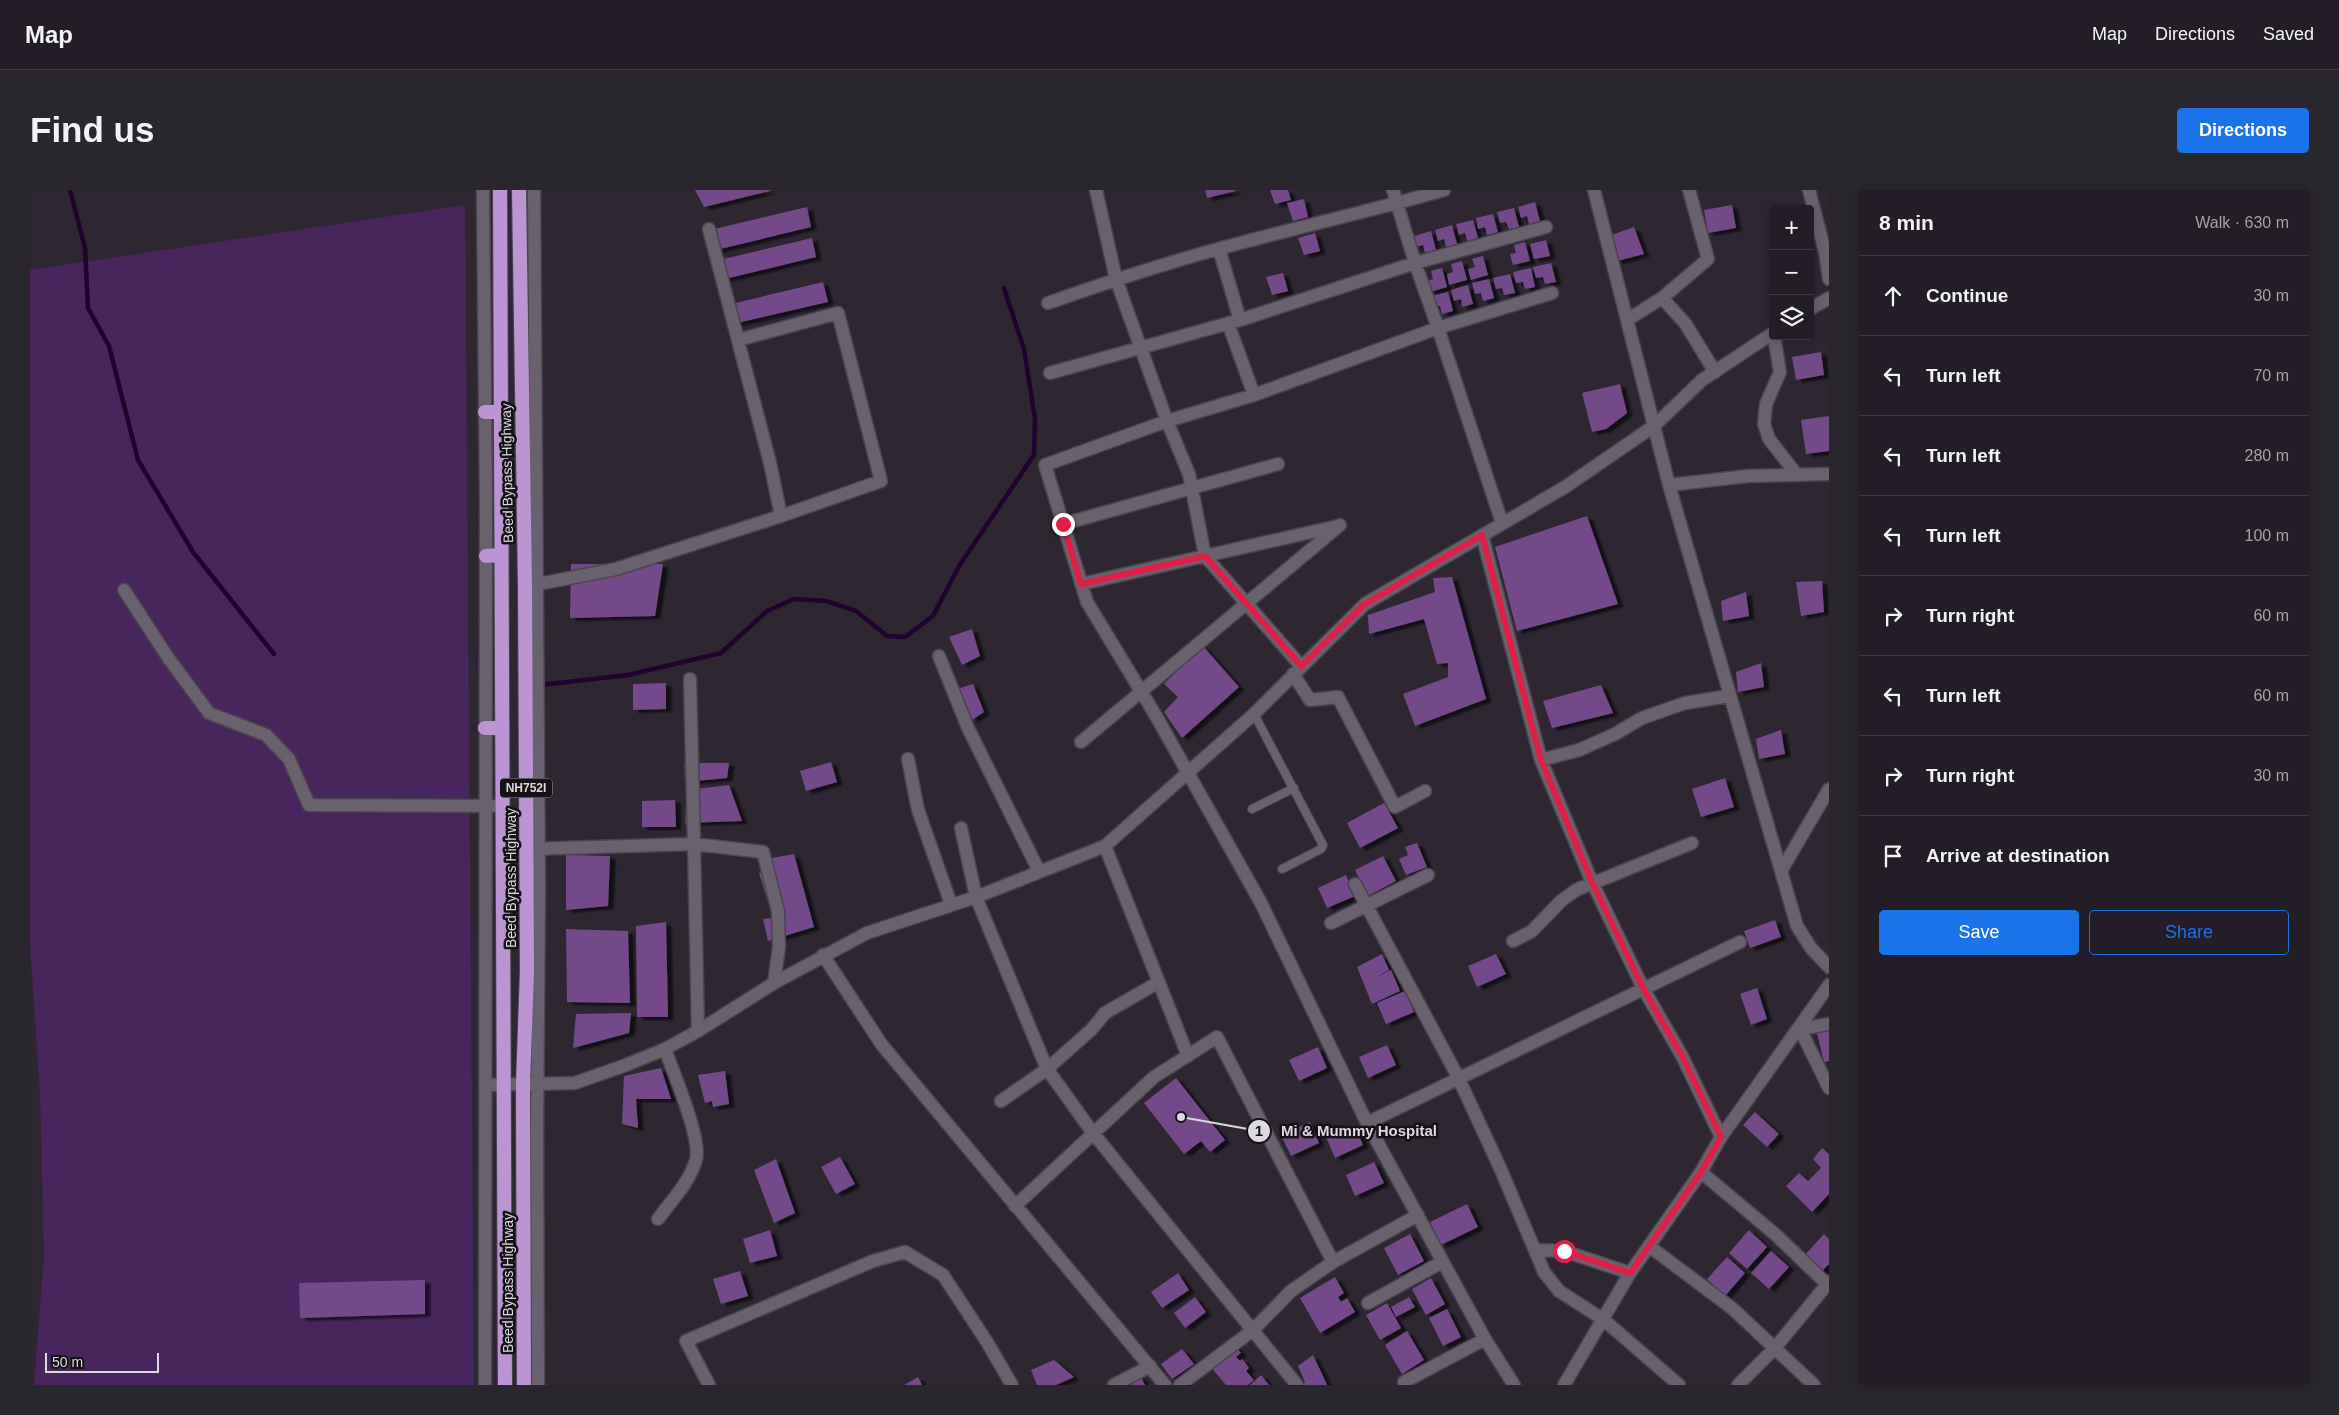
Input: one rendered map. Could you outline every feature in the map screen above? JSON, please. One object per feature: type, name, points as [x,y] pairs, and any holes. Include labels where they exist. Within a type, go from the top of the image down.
[{"type":"highway","name":"Beed Bypass Highway","points":[[500,190],[499,412],[505,1385]]},
{"type":"highway","name":"Beed Bypass Highway","points":[[519,190],[529,408],[533,849],[523,1084],[524,1385]]},
{"type":"highway","points":[[485,412],[499,412]]},
{"type":"highway","points":[[486,556],[500,554]]},
{"type":"highway","points":[[485,728],[501,728]]},
{"type":"street","points":[[483,190],[486,556],[486,1385]]},
{"type":"street","points":[[529,408],[534,190]]},
{"type":"street","points":[[1096,190],[1116,279],[1167,421],[1189,474],[1205,556],[1246,602],[1297,670],[1310,700],[1338,697],[1395,807],[1425,791]]},
{"type":"street","points":[[1394,190],[1396,204],[1415,263],[1502,523]]},
{"type":"street","points":[[1048,302],[1116,279],[1444,190]]},
{"type":"street","points":[[1594,190],[1669,485],[1781,871],[1798,926],[1811,948],[1829,968]]},
{"type":"street","points":[[1627,320],[1662,298],[1708,259],[1689,190]]},
{"type":"street","points":[[1809,190],[1825,252],[1829,279]]},
{"type":"street","points":[[1050,373],[1141,346],[1234,322],[1415,263],[1546,227]]},
{"type":"street","points":[[709,229],[770,463],[781,516]]},
{"type":"street","points":[[1219,250],[1234,322],[1254,396]]},
{"type":"street","points":[[1514,1385],[1485,1339],[1367,1123],[1261,903],[1190,773],[1142,691],[1086,602],[1045,464],[1167,421],[1254,396],[1438,328],[1552,293]]},
{"type":"street","points":[[1662,298],[1685,323],[1715,372]]},
{"type":"street","points":[[1814,307],[1829,298]]},
{"type":"street","points":[[531,585],[616,569],[781,516],[881,481],[838,313],[738,340]]},
{"type":"street","points":[[485,1085],[575,1083],[664,1049],[698,1031],[774,983],[823,955],[867,933],[976,896],[1105,846],[1190,773],[1254,714],[1365,604],[1565,487],[1654,426],[1702,380],[1769,336]]},
{"type":"street","points":[[1775,340],[1780,372],[1766,404],[1764,424],[1769,439],[1797,475]]},
{"type":"street","points":[[1063,524],[1278,464]]},
{"type":"street","points":[[1669,485],[1748,476],[1829,474]]},
{"type":"street","points":[[1081,584],[1340,526],[1246,602],[1081,742]]},
{"type":"street","points":[[1482,535],[1541,760],[1592,882],[1643,988],[1682,1056],[1721,1137]]},
{"type":"street","points":[[124,590],[169,659],[209,714],[266,735],[289,759],[308,806],[502,806]]},
{"type":"street","points":[[939,656],[968,728],[1039,871]]},
{"type":"street","points":[[690,679],[698,1031]]},
{"type":"street","points":[[1541,760],[1579,750],[1614,734],[1642,718],[1685,703],[1730,696]]},
{"type":"street","points":[[908,759],[918,810],[951,904]]},
{"type":"street","points":[[1781,871],[1829,789]]},
{"type":"street","points":[[960,828],[976,896],[1047,1069],[1093,1133],[1297,1385]]},
{"type":"street","points":[[1513,941],[1532,931],[1560,901],[1592,882],[1692,843]]},
{"type":"street","points":[[538,1385],[538,1084],[533,849],[694,844],[763,852],[778,911],[780,947],[774,983]]},
{"type":"street","points":[[1105,846],[1188,1056]]},
{"type":"street","points":[[1331,923],[1428,875]]},
{"type":"street","points":[[1355,884],[1458,1077],[1544,1272],[1559,1291],[1604,1320],[1679,1385]]},
{"type":"street","points":[[1367,1123],[1458,1077],[1740,942]]},
{"type":"street","points":[[823,955],[882,1045],[1165,1385]]},
{"type":"street","points":[[1002,1101],[1047,1069],[1092,1029],[1105,1013],[1158,982]]},
{"type":"street","points":[[1564,1385],[1630,1273],[1701,1172],[1721,1137],[1800,1029],[1829,985]]},
{"type":"street","points":[[1800,1029],[1829,1024]]},
{"type":"street","points":[[1800,1029],[1829,1088]]},
{"type":"street","points":[[1015,1206],[1154,1077],[1217,1037],[1333,1262]]},
{"type":"street","points":[[658,1219],[687,1181],[697,1158],[691,1120],[664,1049]]},
{"type":"street","points":[[1701,1172],[1776,1235],[1828,1283],[1774,1349],[1738,1385]]},
{"type":"street","points":[[1180,1385],[1253,1330],[1290,1291],[1333,1262],[1418,1215]]},
{"type":"street","points":[[1649,1246],[1733,1309],[1814,1385]]},
{"type":"street","points":[[1535,1250],[1564,1251],[1630,1273]]},
{"type":"street","points":[[709,1385],[686,1342],[873,1261],[905,1252],[943,1276],[987,1342],[1012,1385]]},
{"type":"street","points":[[1368,1303],[1442,1262]]},
{"type":"street","points":[[1404,1382],[1485,1339]]},
{"type":"street","points":[[1114,1385],[1150,1366]]},
{"type":"lane","points":[[1254,714],[1323,845],[1321,850],[1282,870]]},
{"type":"lane","points":[[1252,809],[1294,788]]},
{"type":"shaded area","points":[[465,205],[474,1385],[34,1385],[44,1256],[40,1092],[30,944],[30,270]]},
{"type":"building","points":[[695,190],[770,190],[770,191],[704,207]]},
{"type":"building","points":[[1205,190],[1235,190],[1236,191],[1207,198]]},
{"type":"building","points":[[1270,190],[1288,190],[1291,200],[1275,204]]},
{"type":"building","points":[[1304,199],[1308,217],[1293,221],[1287,203]]},
{"type":"building","points":[[1535,202],[1540,221],[1529,224],[1527,216],[1521,218],[1518,207]]},
{"type":"building","points":[[1732,205],[1736,228],[1708,233],[1704,210]]},
{"type":"building","points":[[807,207],[811,227],[716,250],[706,231]]},
{"type":"building","points":[[1514,208],[1519,227],[1509,229],[1506,222],[1500,223],[1497,212]]},
{"type":"building","points":[[1493,214],[1498,232],[1487,235],[1485,227],[1478,229],[1476,218]]},
{"type":"building","points":[[1473,220],[1478,238],[1467,241],[1465,233],[1459,235],[1456,224]]},
{"type":"building","points":[[1452,225],[1457,244],[1446,247],[1444,239],[1438,241],[1435,230]]},
{"type":"building","points":[[1634,227],[1644,254],[1617,261],[1609,236]]},
{"type":"building","points":[[1431,231],[1436,250],[1425,253],[1423,245],[1416,247],[1414,236]]},
{"type":"building","points":[[1315,233],[1320,251],[1304,255],[1298,238]]},
{"type":"building","points":[[812,238],[816,257],[721,280],[711,262]]},
{"type":"building","points":[[1546,240],[1550,256],[1534,259],[1530,244]]},
{"type":"building","points":[[1525,242],[1530,261],[1513,265],[1510,254],[1516,253],[1514,245]]},
{"type":"building","points":[[1483,256],[1488,275],[1471,280],[1468,269],[1475,267],[1472,259]]},
{"type":"building","points":[[1462,261],[1467,280],[1449,285],[1447,274],[1453,272],[1451,264]]},
{"type":"building","points":[[1551,263],[1556,282],[1545,284],[1543,277],[1536,278],[1533,267]]},
{"type":"building","points":[[1442,268],[1447,287],[1430,292],[1427,281],[1433,279],[1431,271]]},
{"type":"building","points":[[1531,268],[1535,287],[1525,289],[1523,282],[1516,283],[1513,272]]},
{"type":"building","points":[[1283,273],[1288,291],[1272,295],[1266,277]]},
{"type":"building","points":[[1510,274],[1515,293],[1504,295],[1502,288],[1496,289],[1493,278]]},
{"type":"building","points":[[1489,279],[1494,298],[1483,301],[1481,293],[1475,294],[1472,283]]},
{"type":"building","points":[[823,282],[828,302],[733,324],[723,306]]},
{"type":"building","points":[[1468,285],[1473,304],[1462,307],[1461,299],[1454,301],[1451,290]]},
{"type":"building","points":[[1448,292],[1453,311],[1442,314],[1440,306],[1434,307],[1431,296]]},
{"type":"building","points":[[1821,352],[1824,375],[1796,380],[1792,357]]},
{"type":"building","points":[[1620,384],[1627,413],[1606,429],[1592,432],[1582,393]]},
{"type":"building","points":[[1829,416],[1829,451],[1806,454],[1801,420]]},
{"type":"building","points":[[1587,516],[1618,604],[1517,631],[1495,547]]},
{"type":"building","points":[[571,564],[663,564],[655,616],[570,618]]},
{"type":"building","points":[[1452,577],[1486,699],[1415,726],[1403,694],[1448,677],[1448,663],[1437,664],[1424,619],[1369,634],[1368,615],[1435,592],[1433,578]]},
{"type":"building","points":[[1822,581],[1824,612],[1801,616],[1796,582]]},
{"type":"building","points":[[1746,592],[1749,616],[1723,621],[1721,601]]},
{"type":"building","points":[[972,629],[980,656],[962,665],[949,637]]},
{"type":"building","points":[[1202,645],[1239,687],[1182,738],[1164,712],[1178,697],[1164,684]]},
{"type":"building","points":[[1761,663],[1764,687],[1738,692],[1736,672]]},
{"type":"building","points":[[666,683],[666,709],[633,710],[633,684]]},
{"type":"building","points":[[973,684],[984,712],[972,720],[957,689]]},
{"type":"building","points":[[1601,685],[1613,713],[1552,728],[1543,701]]},
{"type":"building","points":[[1781,730],[1785,754],[1759,759],[1756,739]]},
{"type":"building","points":[[831,762],[837,782],[806,791],[800,771]]},
{"type":"building","points":[[684,763],[729,763],[727,778],[685,782]]},
{"type":"building","points":[[1725,778],[1734,807],[1701,817],[1692,789]]},
{"type":"building","points":[[729,785],[742,821],[685,823],[687,790]]},
{"type":"building","points":[[675,800],[676,827],[642,827],[642,801]]},
{"type":"building","points":[[1384,803],[1398,828],[1360,848],[1347,823]]},
{"type":"building","points":[[1417,843],[1427,867],[1406,875],[1399,859],[1408,855],[1405,847]]},
{"type":"building","points":[[794,854],[814,927],[768,941],[763,919],[773,918],[759,873],[772,858]]},
{"type":"building","points":[[566,855],[610,856],[608,906],[566,910]]},
{"type":"building","points":[[1383,856],[1396,881],[1368,896],[1355,870]]},
{"type":"building","points":[[1346,875],[1355,896],[1327,908],[1318,888]]},
{"type":"building","points":[[1775,920],[1781,937],[1750,948],[1744,931]]},
{"type":"building","points":[[666,922],[668,1017],[637,1017],[636,926]]},
{"type":"building","points":[[566,929],[628,931],[630,1003],[567,1002]]},
{"type":"building","points":[[1382,954],[1389,970],[1372,979],[1391,970],[1400,991],[1372,1004],[1357,967]]},
{"type":"building","points":[[1496,954],[1506,974],[1477,987],[1468,966]]},
{"type":"building","points":[[1757,988],[1767,1019],[1751,1025],[1740,994]]},
{"type":"building","points":[[1405,991],[1414,1012],[1386,1024],[1377,1003]]},
{"type":"building","points":[[631,1013],[629,1033],[573,1048],[576,1014]]},
{"type":"building","points":[[1829,1030],[1829,1061],[1824,1062],[1817,1033]]},
{"type":"building","points":[[1387,1045],[1396,1065],[1368,1078],[1359,1057]]},
{"type":"building","points":[[1318,1047],[1327,1068],[1299,1081],[1289,1060]]},
{"type":"building","points":[[661,1068],[671,1099],[636,1099],[638,1128],[622,1124],[624,1076]]},
{"type":"building","points":[[725,1071],[729,1104],[713,1107],[712,1101],[705,1103],[698,1075]]},
{"type":"building","points":[[1176,1078],[1225,1140],[1210,1152],[1201,1141],[1184,1154],[1144,1103]]},
{"type":"building","points":[[1755,1112],[1779,1134],[1767,1147],[1743,1125]]},
{"type":"building","points":[[1310,1122],[1319,1143],[1291,1156],[1281,1135]]},
{"type":"building","points":[[1354,1125],[1363,1145],[1335,1158],[1326,1137]]},
{"type":"building","points":[[1822,1148],[1829,1154],[1829,1194],[1812,1212],[1786,1186],[1799,1173],[1808,1181],[1821,1168],[1813,1159]]},
{"type":"building","points":[[840,1157],[855,1184],[836,1194],[821,1167]]},
{"type":"building","points":[[776,1159],[795,1213],[774,1223],[754,1170]]},
{"type":"building","points":[[1374,1162],[1384,1183],[1355,1196],[1346,1175]]},
{"type":"building","points":[[1467,1204],[1478,1227],[1441,1245],[1430,1222]]},
{"type":"building","points":[[770,1230],[777,1256],[750,1263],[743,1239]]},
{"type":"building","points":[[1749,1230],[1767,1247],[1747,1269],[1729,1253]]},
{"type":"building","points":[[1410,1234],[1424,1261],[1398,1275],[1384,1248]]},
{"type":"building","points":[[1824,1234],[1829,1239],[1829,1264],[1821,1272],[1804,1256]]},
{"type":"building","points":[[1771,1251],[1789,1267],[1769,1289],[1751,1273]]},
{"type":"building","points":[[1727,1257],[1745,1273],[1725,1296],[1707,1279]]},
{"type":"building","points":[[740,1271],[748,1296],[721,1304],[713,1279]]},
{"type":"building","points":[[1178,1273],[1189,1290],[1162,1308],[1151,1292]]},
{"type":"building","points":[[1335,1277],[1344,1293],[1338,1297],[1341,1302],[1347,1298],[1355,1312],[1320,1333],[1300,1298]]},
{"type":"building","points":[[1431,1278],[1445,1304],[1426,1315],[1412,1289]]},
{"type":"building","points":[[425,1280],[425,1314],[300,1318],[299,1283]]},
{"type":"building","points":[[1195,1297],[1206,1312],[1185,1328],[1174,1313]]},
{"type":"building","points":[[1409,1297],[1415,1307],[1396,1317],[1391,1307]]},
{"type":"building","points":[[1387,1303],[1401,1328],[1380,1340],[1366,1315]]},
{"type":"building","points":[[1447,1309],[1461,1337],[1443,1346],[1429,1318]]},
{"type":"building","points":[[1407,1331],[1424,1360],[1402,1374],[1385,1345]]},
{"type":"building","points":[[1234,1345],[1241,1353],[1236,1357],[1240,1361],[1242,1359],[1249,1368],[1246,1371],[1254,1380],[1248,1385],[1226,1385],[1210,1366]]},
{"type":"building","points":[[1182,1349],[1194,1364],[1172,1379],[1161,1364]]},
{"type":"building","points":[[1313,1355],[1327,1385],[1304,1385],[1303,1383],[1305,1382],[1298,1366]]},
{"type":"building","points":[[1054,1360],[1074,1377],[1056,1385],[1037,1385],[1031,1370]]},
{"type":"building","points":[[1261,1375],[1269,1385],[1250,1385]]},
{"type":"building","points":[[1140,1376],[1145,1385],[1123,1385]]},
{"type":"building","points":[[918,1377],[922,1385],[904,1385]]},
{"type":"waterway","points":[[70,190],[85,248],[88,308],[109,346],[138,460],[193,552],[274,654]]},
{"type":"waterway","points":[[541,685],[628,675],[721,653],[767,611],[794,599],[826,601],[856,611],[887,636],[905,637],[933,616],[959,566],[1034,455],[1035,419],[1024,349],[1004,288]]},
{"type":"place","name":"Mi & Mummy Hospital","points":[[1181,1117]]},
{"type":"route","points":[[1063,524],[1081,584],[1205,556],[1301,666],[1365,604],[1482,535],[1541,760],[1592,882],[1643,988],[1682,1056],[1721,1137],[1701,1172],[1630,1273],[1564,1251]]}]
